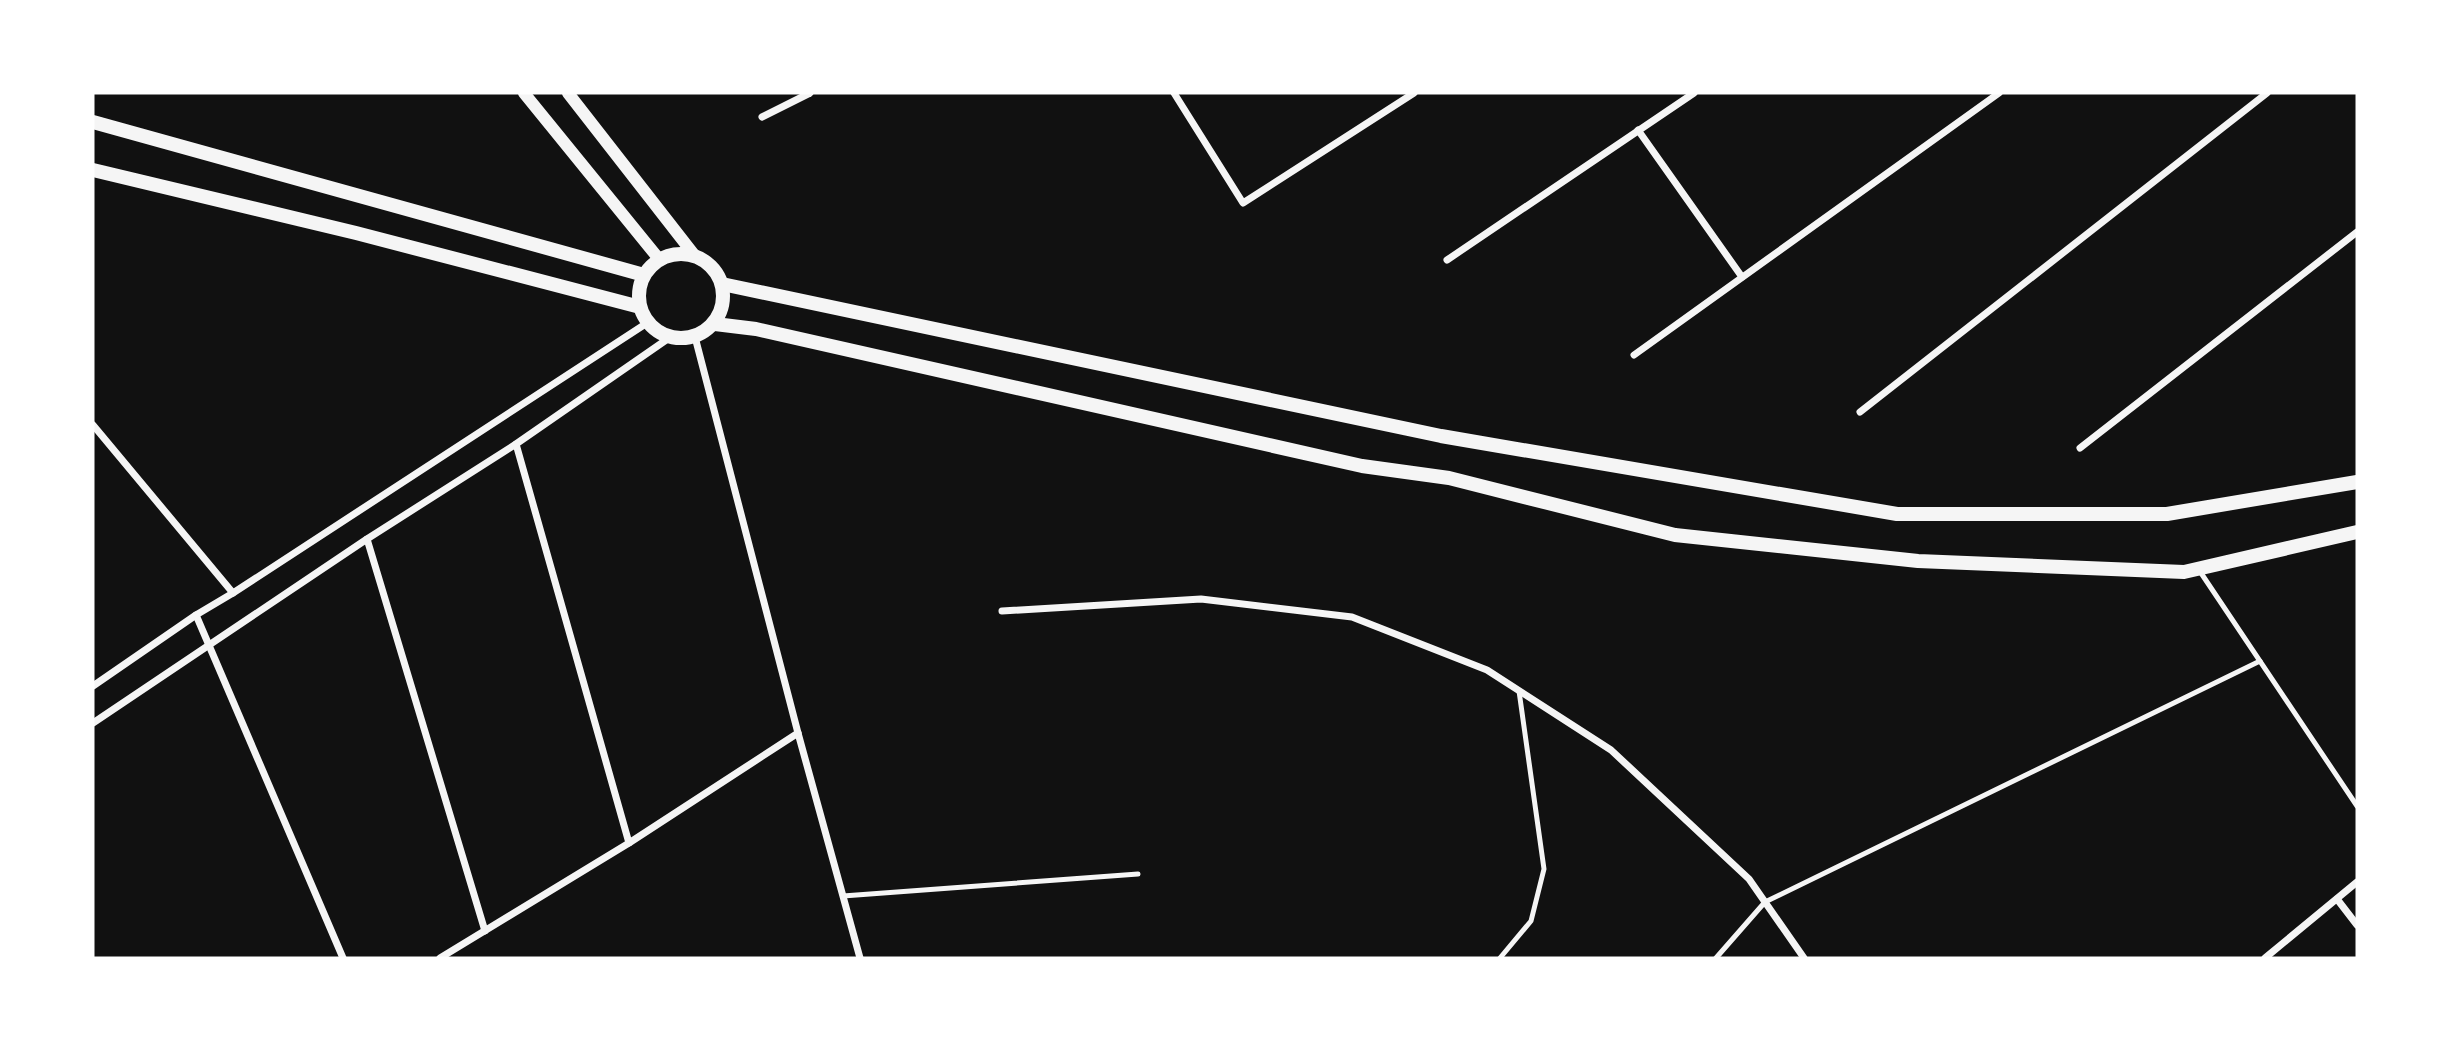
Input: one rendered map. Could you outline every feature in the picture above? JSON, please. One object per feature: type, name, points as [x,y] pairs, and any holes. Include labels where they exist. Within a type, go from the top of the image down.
[{"type":"main road","points":[[93,122],[644,275]]},
{"type":"main road","points":[[93,170],[356,233],[640,307]]},
{"type":"main road","points":[[676,253],[695,256],[712,266],[722,284],[723,305],[715,324],[695,337],[682,340],[669,338],[647,323],[640,307],[638,291],[644,275],[659,259],[676,253]]},
{"type":"main road","points":[[722,284],[1441,436],[1897,514],[2167,514],[2352,483]]},
{"type":"main road","points":[[715,324],[756,329],[1362,466],[1449,478],[1675,535],[1918,561],[2184,572],[2357,532]]},
{"type":"street","points":[[524,93],[659,259]]},
{"type":"street","points":[[568,93],[695,256]]},
{"type":"street","points":[[762,117],[810,93]]},
{"type":"street","points":[[1174,93],[1242,203],[1414,93]]},
{"type":"street","points":[[1447,260],[1694,93]]},
{"type":"street","points":[[1634,355],[1999,93]]},
{"type":"street","points":[[1860,412],[2267,93]]},
{"type":"street","points":[[1638,130],[1742,277]]},
{"type":"street","points":[[2080,448],[2357,232]]},
{"type":"street","points":[[93,686],[196,615],[647,323]]},
{"type":"street","points":[[695,337],[798,733],[860,958]]},
{"type":"street","points":[[93,723],[516,444],[669,338]]},
{"type":"street","points":[[93,425],[233,593]]},
{"type":"street","points":[[516,444],[629,843]]},
{"type":"street","points":[[2352,483],[2357,473]]},
{"type":"street","points":[[368,540],[485,931]]},
{"type":"street","points":[[1002,611],[1201,599],[1352,617],[1487,670],[1611,750],[1748,879],[1804,958]]},
{"type":"street","points":[[196,615],[343,958]]},
{"type":"street","points":[[440,958],[629,843],[798,733]]},
{"type":"street","points":[[2265,958],[2357,882]]},
{"type":"street","points":[[2337,899],[2357,925]]},
{"type":"lane","points":[[2198,569],[2357,806]]},
{"type":"lane","points":[[1716,958],[1765,902],[2260,661]]},
{"type":"lane","points":[[1500,958],[1531,921],[1544,869],[1519,691]]},
{"type":"lane","points":[[843,896],[1138,874]]}]
